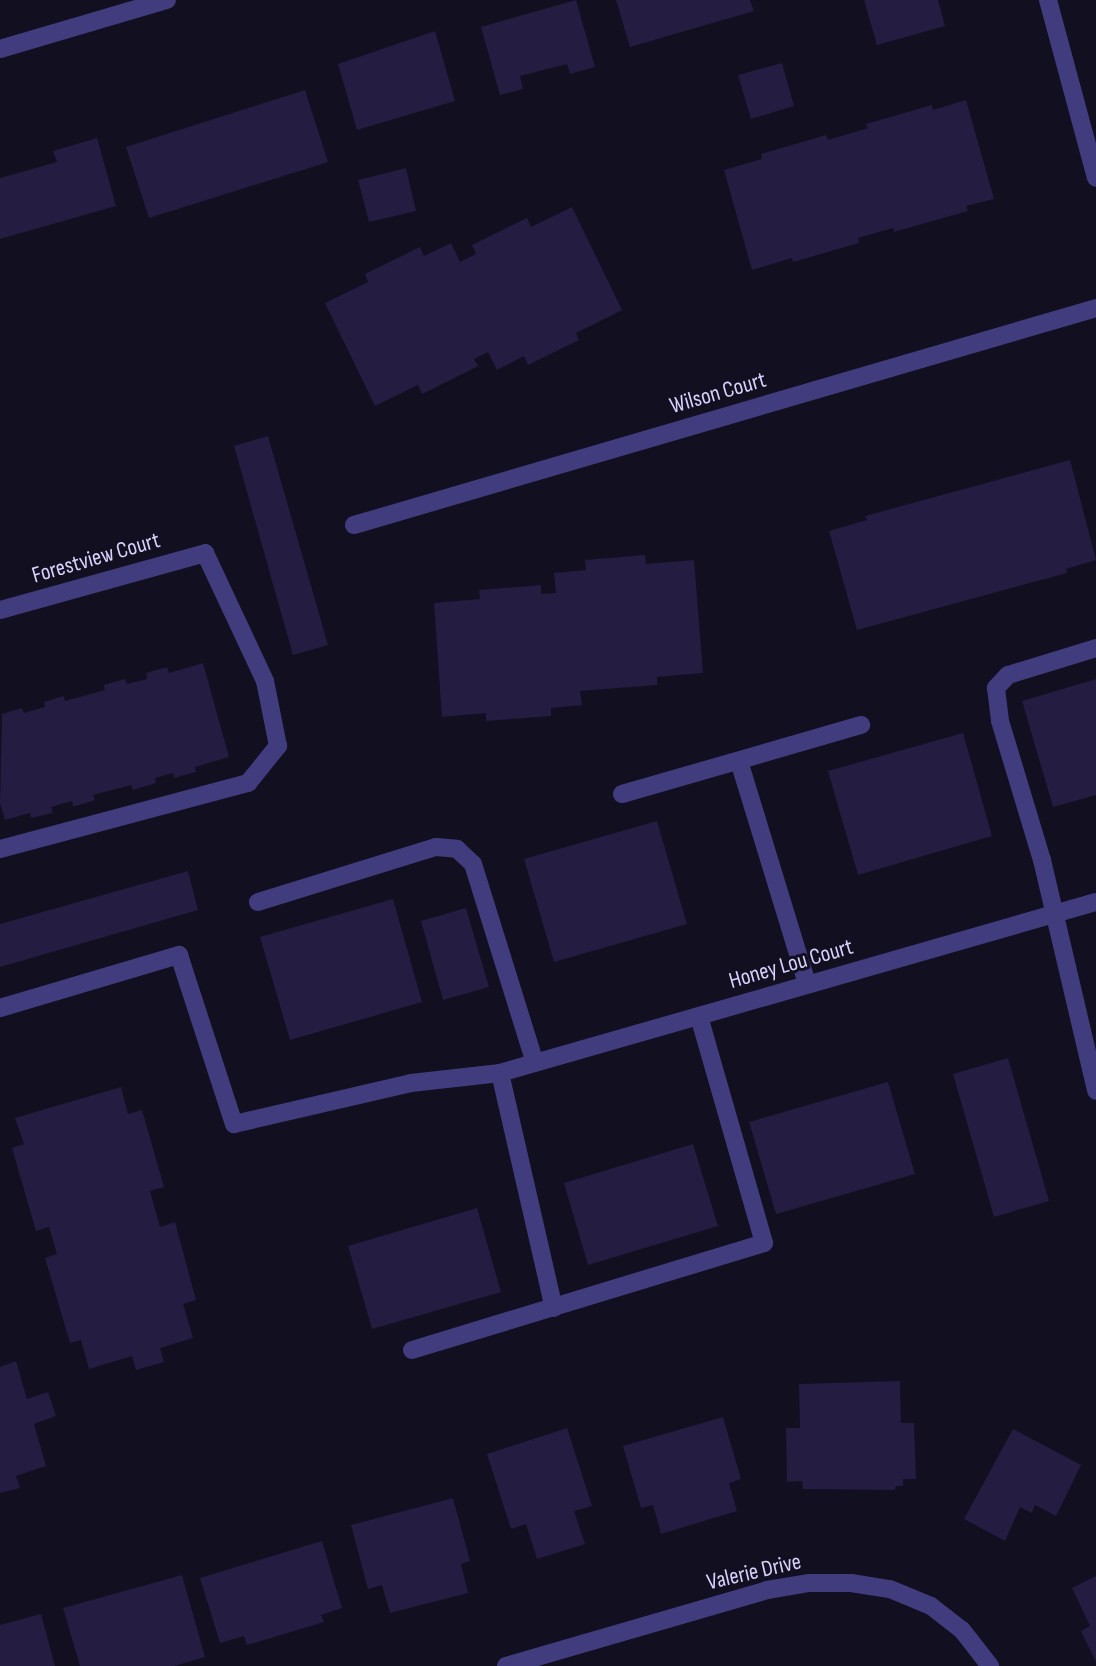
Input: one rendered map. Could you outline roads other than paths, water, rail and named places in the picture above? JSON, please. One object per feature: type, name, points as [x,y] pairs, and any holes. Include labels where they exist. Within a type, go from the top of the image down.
[{"type":"street","points":[[0,49],[167,0]]},
{"type":"street","points":[[1048,0],[1096,178]]},
{"type":"street","name":"Wilson Court","points":[[354,525],[1096,308]]},
{"type":"street","name":"Forestview Court","points":[[0,610],[205,553],[265,681],[278,746],[248,783],[0,849]]},
{"type":"street","points":[[1096,648],[1008,675],[996,688],[1000,720],[1056,914],[1096,1091]]},
{"type":"street","points":[[622,794],[861,725]]},
{"type":"street","points":[[739,761],[807,984]]},
{"type":"street","points":[[258,902],[436,847],[457,849],[473,864],[535,1063]]},
{"type":"street","name":"Honey Lou Court","points":[[0,1007],[179,955],[234,1124],[411,1083],[500,1073],[1096,902]]},
{"type":"street","points":[[412,1350],[764,1243],[699,1016]]},
{"type":"street","points":[[500,1073],[554,1308]]},
{"type":"street","name":"Valerie Drive","points":[[506,1666],[767,1590],[809,1583],[851,1583],[890,1588],[931,1606],[962,1630],[990,1666]]}]
